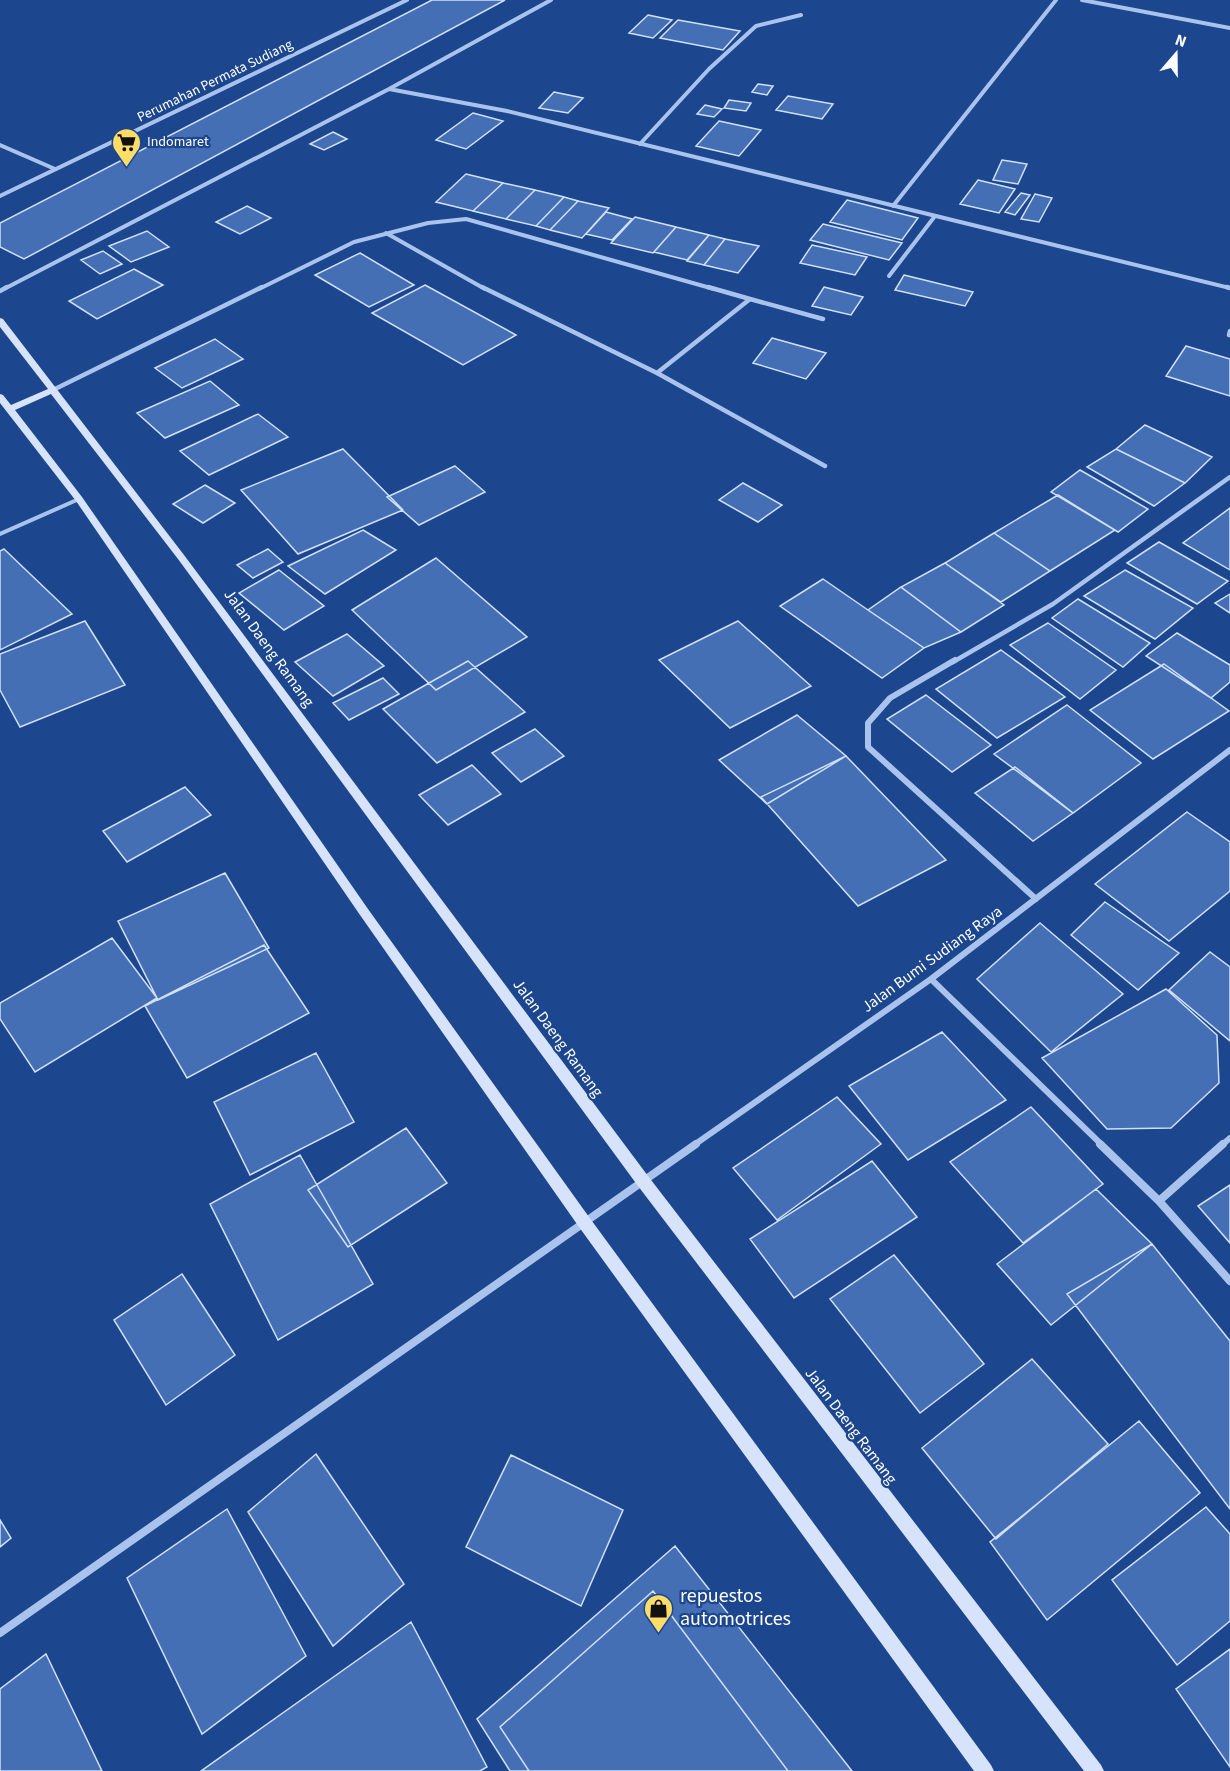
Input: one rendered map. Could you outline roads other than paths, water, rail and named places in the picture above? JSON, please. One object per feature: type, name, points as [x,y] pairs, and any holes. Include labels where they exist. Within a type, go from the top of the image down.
[{"type":"main road","name":"Jalan Daeng Ramang","points":[[0,321],[181,557],[643,1181],[1095,1771]]},
{"type":"main road","points":[[9,409],[53,390]]},
{"type":"main road","points":[[0,397],[79,499],[364,912],[584,1222],[985,1771]]},
{"type":"street","name":"Perumahan Permata Sudiang","points":[[0,196],[407,0]]},
{"type":"street","points":[[0,291],[389,89],[551,0]]},
{"type":"street","points":[[893,206],[1056,0]]},
{"type":"street","points":[[1082,0],[1230,28]]},
{"type":"street","points":[[640,144],[709,69],[756,26],[801,15]]},
{"type":"street","points":[[389,89],[507,111],[1230,288]]},
{"type":"street","points":[[0,145],[55,169]]},
{"type":"street","points":[[890,276],[935,216]]},
{"type":"street","points":[[53,390],[354,242],[448,219],[466,219],[823,319]]},
{"type":"street","points":[[386,233],[401,244],[477,285],[657,373],[825,466]]},
{"type":"street","points":[[657,373],[750,299]]},
{"type":"street","points":[[1036,899],[868,747],[868,723],[890,698],[1053,604],[1230,477]]},
{"type":"street","name":"Jalan Bumi Sudiang Raya","points":[[0,1633],[931,979],[1230,750]]},
{"type":"street","points":[[931,979],[1159,1201],[1230,1281]]},
{"type":"street","points":[[1159,1201],[1230,1138]]},
{"type":"lane","points":[[0,534],[79,499]]},
{"type":"place","name":"Indomaret","points":[[126,168]]},
{"type":"place","name":"repuestos automotrices","points":[[659,1634]]}]
